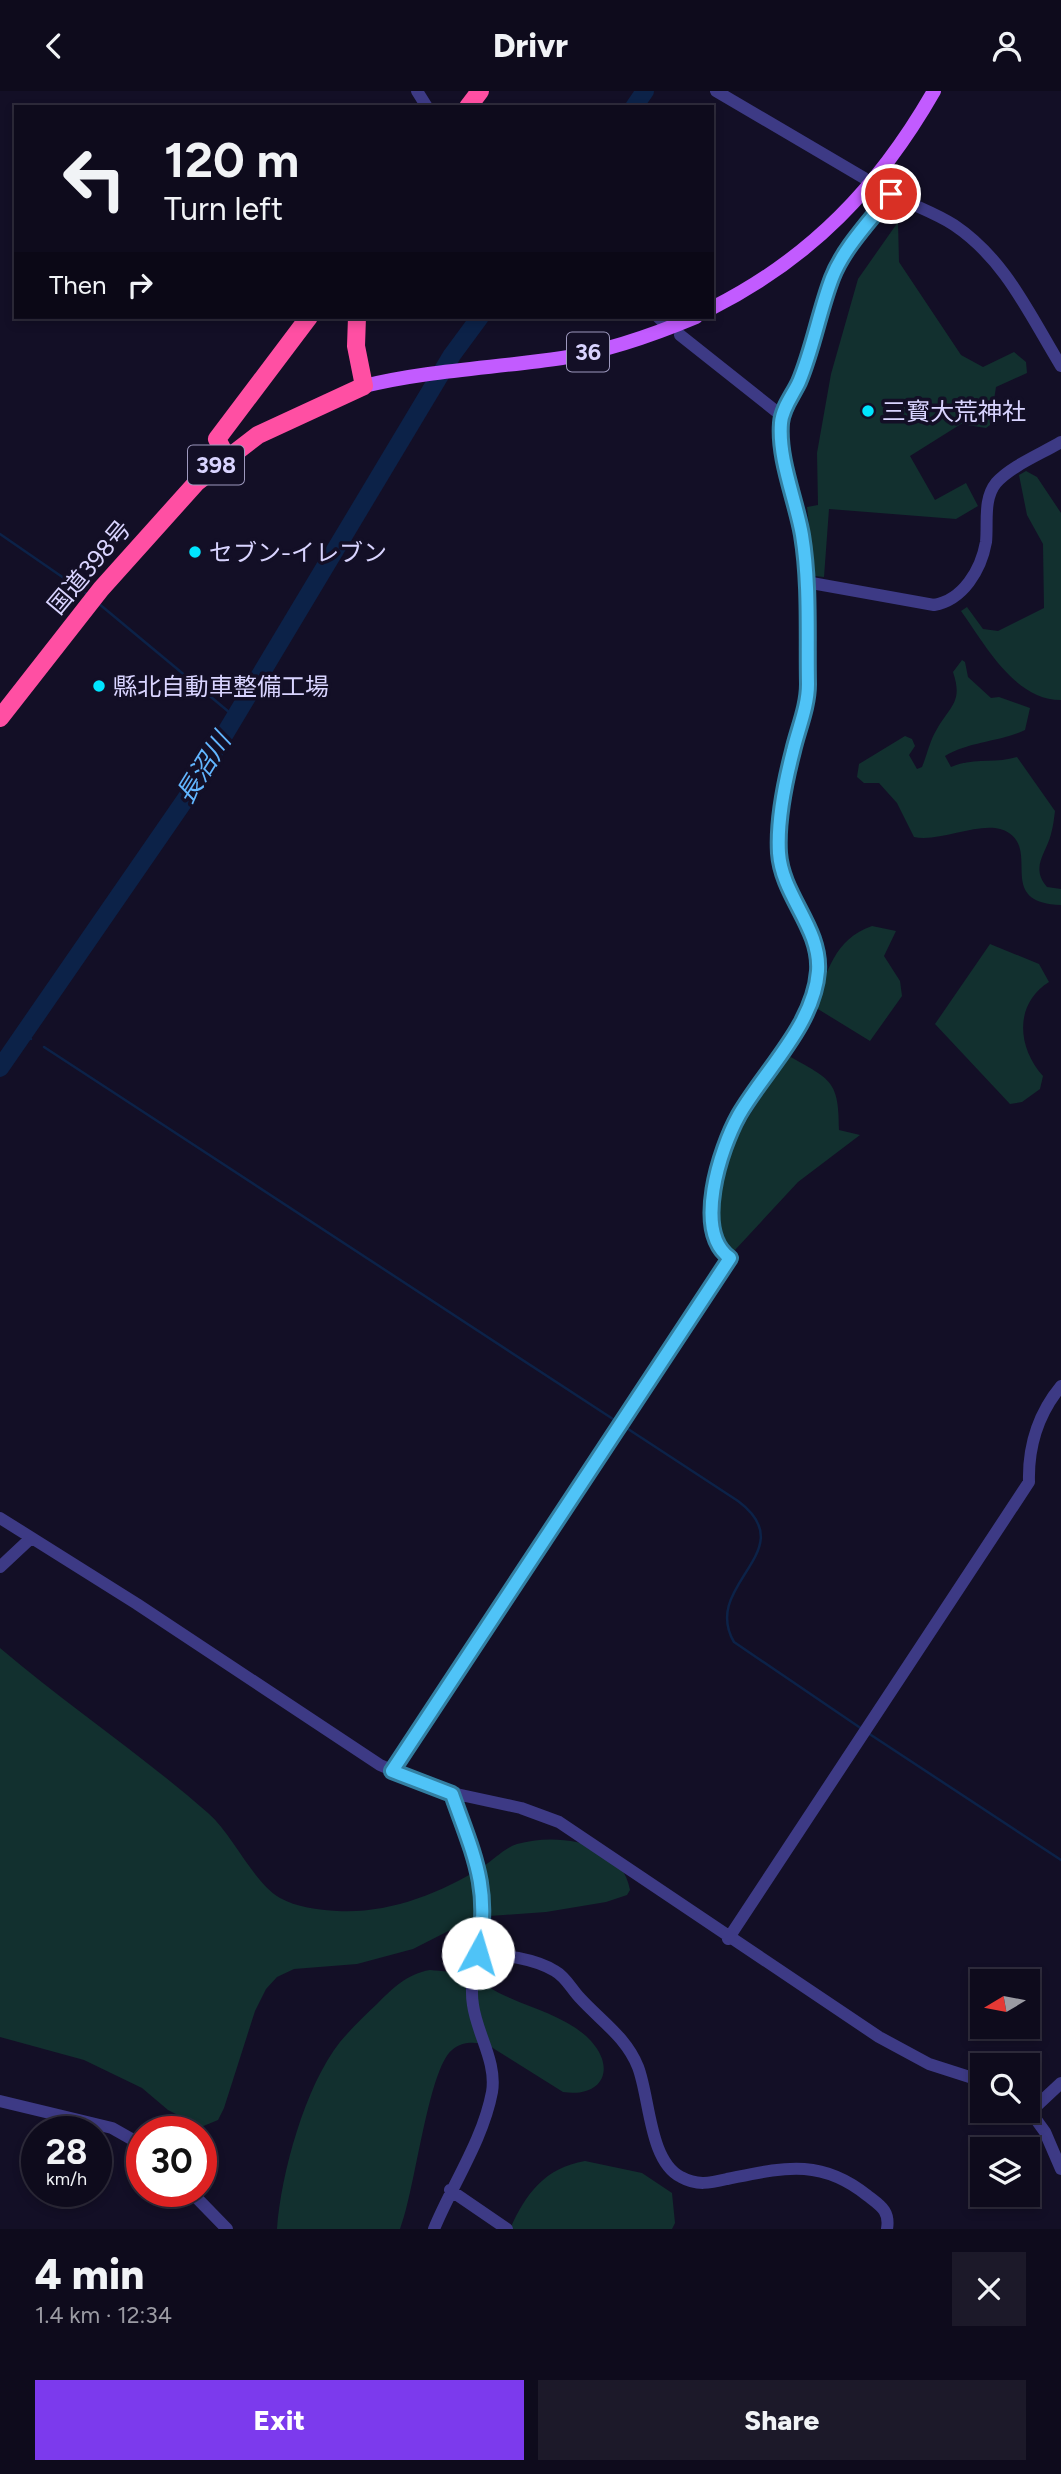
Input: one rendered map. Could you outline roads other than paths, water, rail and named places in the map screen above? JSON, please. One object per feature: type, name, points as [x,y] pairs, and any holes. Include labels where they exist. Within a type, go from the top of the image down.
[{"type":"highway","name":"398","points":[[226,456],[217,439],[307,319]]},
{"type":"highway","points":[[357,319],[356,346],[364,386]]},
{"type":"highway","name":"国道398号","points":[[0,718],[101,589],[169,510],[226,456],[284,421],[364,386]]},
{"type":"main road","points":[[714,308],[767,278],[829,228],[893,158],[934,91]]},
{"type":"main road","name":"36","points":[[364,386],[404,376],[475,366],[563,358],[608,348],[690,319]]},
{"type":"street","points":[[716,91],[864,178]]},
{"type":"street","points":[[392,1771],[730,1258],[716,1242],[710,1221],[726,1147],[739,1115],[803,1017],[818,971],[812,939],[781,873],[779,849],[787,778],[807,700],[806,582],[802,537],[783,445],[782,416],[800,381],[836,269],[886,191],[951,224],[990,255],[1023,299],[1061,366]]},
{"type":"street","points":[[680,335],[782,416]]},
{"type":"street","points":[[806,582],[934,605],[948,602],[959,595],[982,557],[989,497],[997,483],[1061,442]]},
{"type":"street","points":[[728,1938],[1029,1482],[1028,1454],[1033,1439],[1046,1409],[1061,1387]]},
{"type":"street","points":[[0,1518],[392,1771],[452,1794],[521,1808],[559,1822],[728,1938],[902,2051],[970,2076]]},
{"type":"street","points":[[0,1567],[31,1538]]},
{"type":"street","points":[[434,2229],[482,2123],[493,2088],[490,2059],[472,2004],[472,1971],[478,1953],[483,1903],[481,1874],[452,1794]]},
{"type":"street","points":[[478,1953],[526,1961],[558,1972],[579,1997],[613,2028],[638,2069],[661,2157],[672,2172],[688,2181],[706,2183],[788,2167],[822,2171],[857,2187],[884,2209],[888,2215],[887,2229]]},
{"type":"street","points":[[1040,2100],[1061,2083]]},
{"type":"street","points":[[0,2101],[111,2128],[126,2136]]},
{"type":"street","points":[[1039,2123],[1061,2169]]},
{"type":"street","points":[[450,2190],[507,2229]]},
{"type":"street","points":[[206,2207],[227,2229]]},
{"type":"waterway","name":"長沼川","points":[[635,105],[645,91]]},
{"type":"waterway","name":"長沼川","points":[[0,1068],[187,797],[452,355],[479,319]]},
{"type":"waterway","points":[[0,534],[87,594]]},
{"type":"waterway","points":[[98,603],[235,717]]},
{"type":"waterway","points":[[23,1035],[31,1039]]},
{"type":"waterway","points":[[44,1047],[616,1421]]},
{"type":"waterway","points":[[625,1427],[738,1501],[756,1519],[761,1536],[757,1552],[730,1603],[727,1621],[734,1642],[862,1729]]},
{"type":"waterway","points":[[868,1733],[1061,1860]]},
{"type":"place","name":"三寳大荒神社","points":[[868,411]]},
{"type":"place","name":"セブン-イレブン","points":[[195,552]]},
{"type":"place","name":"縣北自動車整備工場","points":[[99,686]]}]
